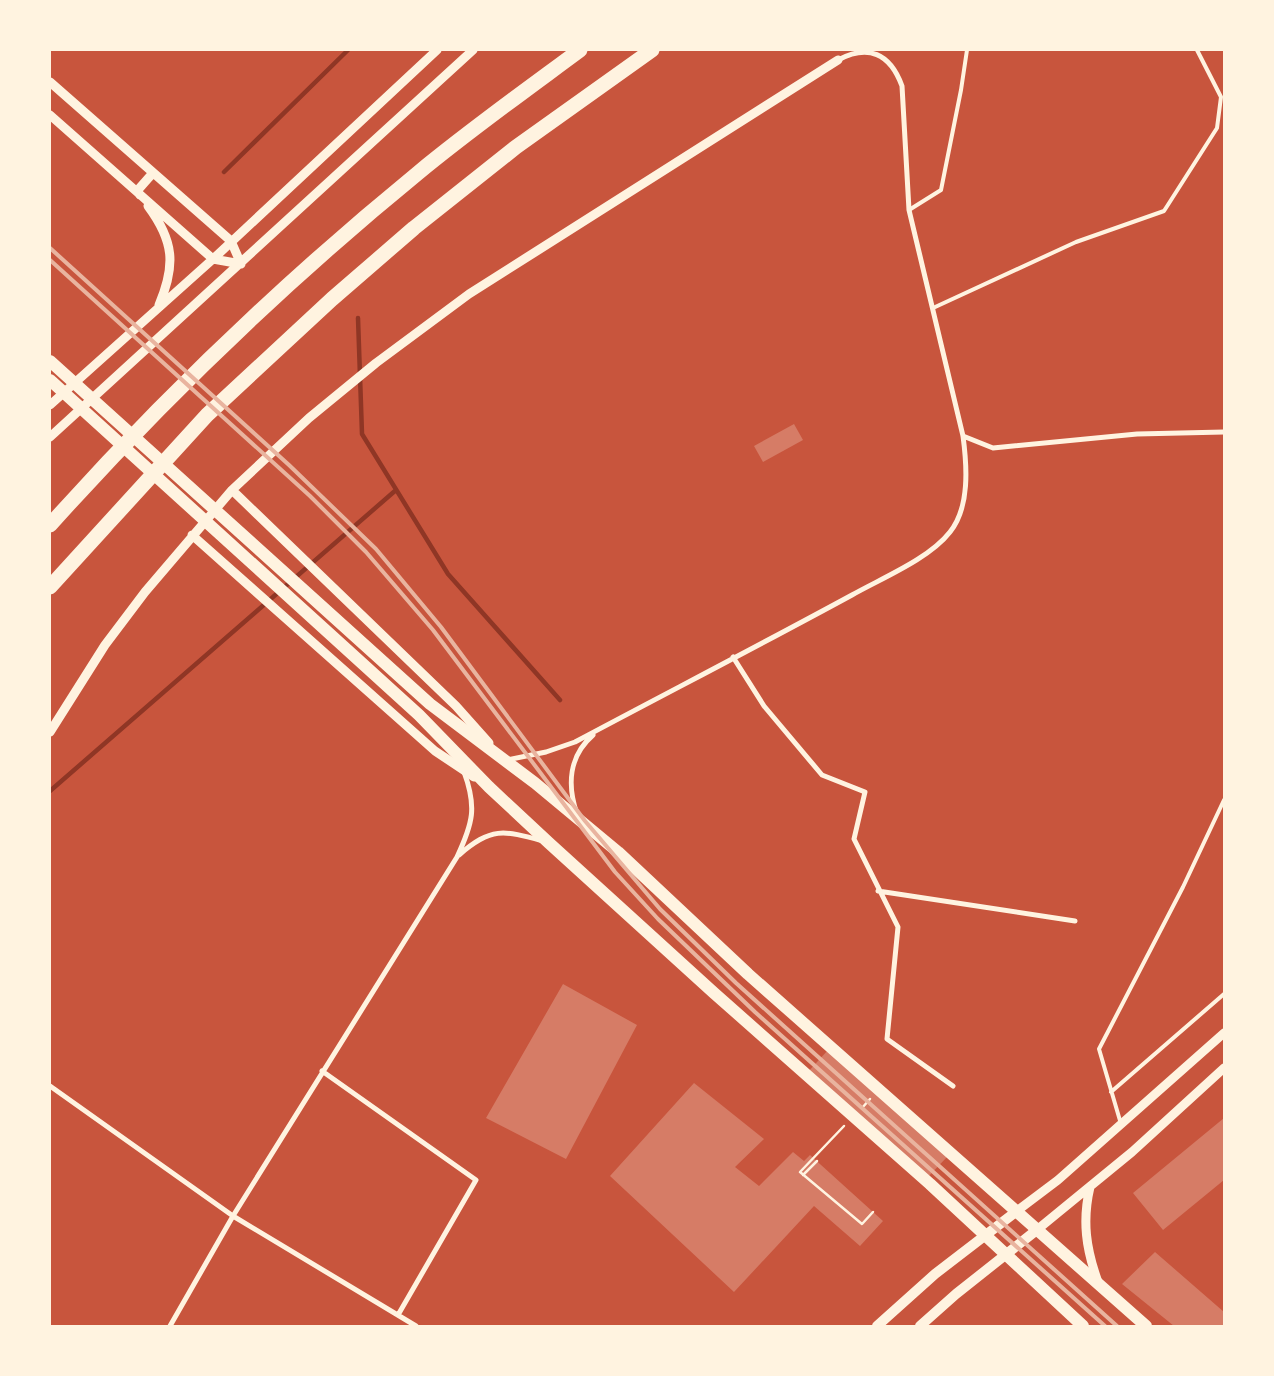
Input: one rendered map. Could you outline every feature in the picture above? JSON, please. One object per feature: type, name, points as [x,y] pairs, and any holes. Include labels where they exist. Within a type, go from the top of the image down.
[{"type":"highway","points":[[50,525],[89,481],[184,385],[305,270],[418,172],[580,50]]},
{"type":"highway","points":[[50,587],[207,415],[332,299],[414,228],[516,147],[652,50]]},
{"type":"main road","points":[[50,361],[430,704],[579,819],[647,878],[748,974],[1146,1326]]},
{"type":"main road","points":[[50,380],[419,715],[489,787],[549,843],[984,1234],[1083,1326]]},
{"type":"main road","points":[[878,1326],[934,1274],[984,1234],[1017,1211]]},
{"type":"main road","points":[[920,1326],[956,1294],[1038,1229]]},
{"type":"street","points":[[50,405],[213,259],[437,50]]},
{"type":"street","points":[[50,438],[473,50]]},
{"type":"street","points":[[50,732],[105,645],[192,535],[232,490],[309,418],[376,363],[468,294],[838,60],[854,52],[867,52],[884,59],[898,74],[902,86],[910,210],[963,436],[966,474],[958,517],[950,531],[939,543],[884,577],[560,748],[504,760],[456,706],[232,490]]},
{"type":"street","points":[[50,82],[152,174],[231,241],[241,264]]},
{"type":"street","points":[[50,115],[213,259],[241,264]]},
{"type":"street","points":[[137,191],[152,174]]},
{"type":"street","points":[[137,191],[159,222],[170,245],[169,273],[158,308]]},
{"type":"street","points":[[963,436],[993,448],[1137,434],[1224,432]]},
{"type":"street","points":[[192,535],[435,751],[489,787]]},
{"type":"street","points":[[734,657],[764,706],[822,775],[865,792],[854,839],[878,891],[898,927],[887,1039],[953,1086]]},
{"type":"street","points":[[579,819],[571,789],[573,761],[586,740],[600,728]]},
{"type":"street","points":[[170,1326],[233,1216],[457,857],[473,815],[471,791],[464,770],[454,750]]},
{"type":"street","points":[[457,857],[476,840],[490,833],[519,834],[549,843]]},
{"type":"street","points":[[878,891],[1075,921]]},
{"type":"street","points":[[1017,1211],[1058,1180],[1224,1033]]},
{"type":"street","points":[[1038,1229],[1146,1140],[1224,1068]]},
{"type":"street","points":[[322,1071],[476,1180],[398,1315]]},
{"type":"street","points":[[50,1086],[233,1216],[416,1326]]},
{"type":"street","points":[[1090,1187],[1086,1214],[1086,1240],[1098,1282]]},
{"type":"lane","points":[[910,210],[941,190],[962,90],[967,50]]},
{"type":"lane","points":[[933,308],[1076,242],[1164,211],[1217,128],[1221,97],[1197,50]]},
{"type":"lane","points":[[1121,1124],[1099,1049],[1183,887],[1224,800]]},
{"type":"lane","points":[[1111,1092],[1224,994]]},
{"type":"path","points":[[861,1109],[875,1094]]},
{"type":"path","points":[[847,1123],[800,1172],[862,1224],[873,1212]]},
{"type":"path","points":[[803,1175],[817,1161]]},
{"type":"building","points":[[794,424],[803,440],[763,462],[754,446]]},
{"type":"building","points":[[563,984],[637,1025],[566,1159],[486,1118]]},
{"type":"building","points":[[828,1050],[947,1157],[925,1180],[807,1073]]},
{"type":"building","points":[[694,1083],[764,1139],[735,1167],[759,1186],[793,1152],[804,1161],[810,1155],[883,1221],[860,1246],[814,1206],[734,1292],[610,1176]]},
{"type":"building","points":[[1224,1118],[1224,1180],[1163,1230],[1133,1193]]},
{"type":"building","points":[[1155,1252],[1224,1312],[1224,1326],[1174,1326],[1122,1284]]},
{"type":"waterway","points":[[224,172],[348,50]]},
{"type":"waterway","points":[[358,318],[362,434],[448,574],[560,700]]},
{"type":"waterway","points":[[50,791],[396,490]]},
{"type":"railway","points":[[50,248],[289,465],[376,549],[441,627],[585,821],[660,909],[736,983],[1117,1326]]},
{"type":"railway","points":[[50,260],[310,496],[366,552],[433,630],[615,872],[658,919],[755,1012],[1105,1326]]}]
